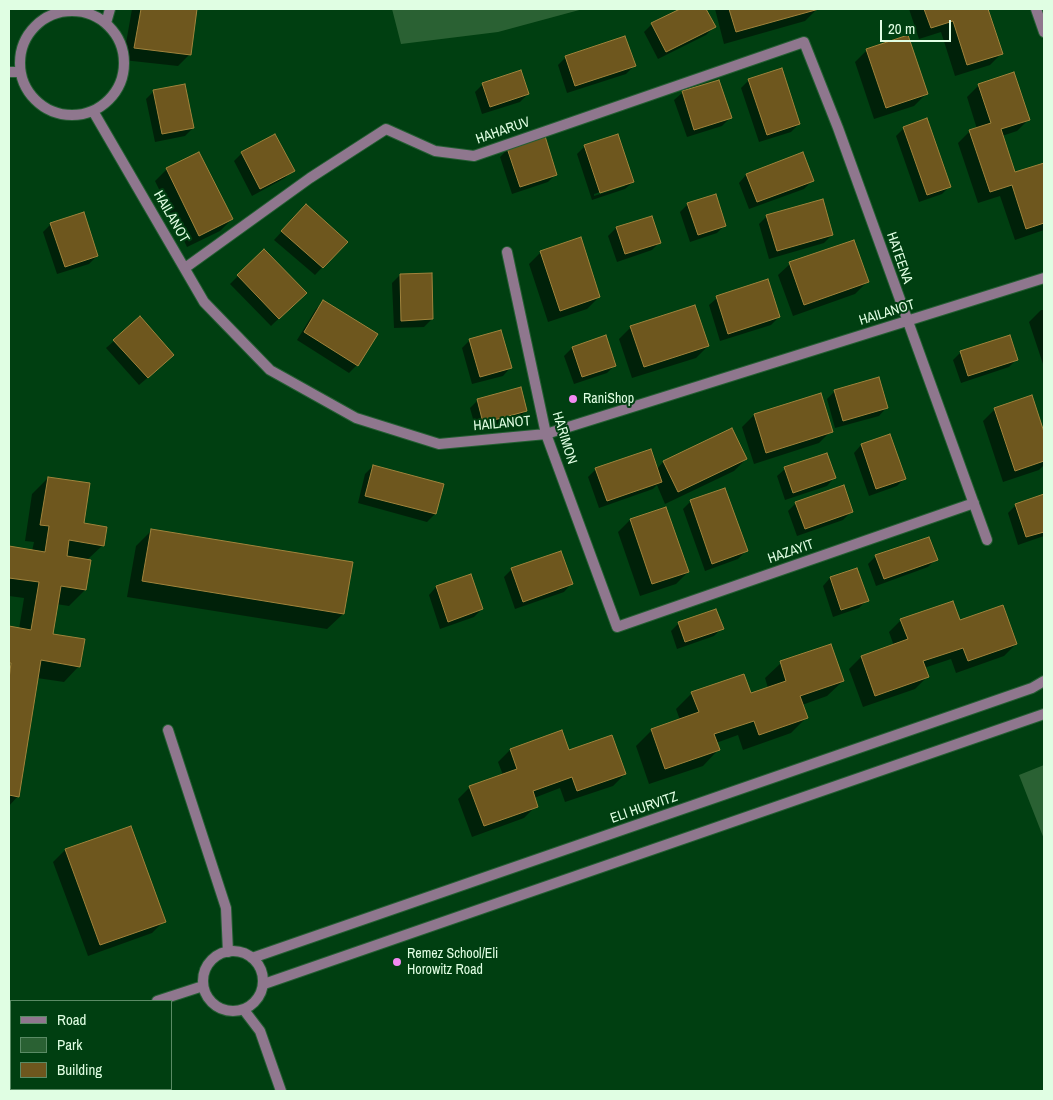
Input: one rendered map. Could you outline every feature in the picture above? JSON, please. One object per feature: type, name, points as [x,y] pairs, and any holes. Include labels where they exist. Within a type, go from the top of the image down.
[{"type":"street","points":[[106,23],[110,9]]},
{"type":"street","points":[[1036,9],[1044,32]]},
{"type":"street","points":[[72,10],[90,14],[106,23],[118,38],[124,53],[124,72],[118,89],[108,102],[93,111],[81,115],[62,115],[45,109],[26,90],[14,72],[27,35],[42,19],[59,12],[72,10]]},
{"type":"street","name":"HATEENA","points":[[804,42],[838,128],[906,321],[987,540]]},
{"type":"street","name":"HAHARUV","points":[[185,268],[310,178],[386,129],[435,152],[474,156],[804,42]]},
{"type":"street","name":"HAILANOT","points":[[93,111],[204,302],[270,370],[356,418],[439,444],[546,434],[1044,278]]},
{"type":"street","name":"HARIMON","points":[[507,252],[546,434],[617,627]]},
{"type":"street","name":"HAZAYIT","points":[[617,627],[974,503]]},
{"type":"street","name":"ELI HURVITZ","points":[[252,958],[994,701],[1044,681]]},
{"type":"street","points":[[264,984],[1044,714]]},
{"type":"street","points":[[168,730],[226,908],[228,952]]},
{"type":"street","points":[[228,952],[245,953],[252,958],[261,970],[264,984],[258,1000],[244,1010],[235,1012],[218,1008],[211,1002],[203,986],[206,968],[219,955],[228,952]]},
{"type":"street","points":[[160,1000],[203,986]]},
{"type":"street","points":[[244,1010],[260,1032],[281,1091]]},
{"type":"green space","points":[[392,9],[583,9],[498,32],[401,44]]},
{"type":"green space","points":[[1044,765],[1044,839],[1019,775]]},
{"type":"building","points":[[141,9],[197,9],[191,55],[134,48]]},
{"type":"building","points":[[680,9],[706,9],[716,27],[666,52],[651,23]]},
{"type":"building","points":[[729,9],[819,9],[736,32]]},
{"type":"building","points":[[924,9],[988,9],[1003,54],[967,65],[953,21],[931,28]]},
{"type":"building","points":[[908,35],[928,94],[886,108],[866,49]]},
{"type":"building","points":[[625,36],[636,66],[575,86],[565,56]]},
{"type":"building","points":[[782,68],[800,124],[767,135],[748,79]]},
{"type":"building","points":[[521,70],[529,94],[490,107],[482,83]]},
{"type":"building","points":[[1014,72],[1030,120],[1001,129],[1015,172],[1044,163],[1044,223],[1026,229],[1012,185],[990,192],[969,130],[991,123],[978,84]]},
{"type":"building","points":[[719,80],[732,118],[694,130],[682,91]]},
{"type":"building","points":[[185,84],[194,128],[162,134],[153,90]]},
{"type":"building","points":[[927,118],[951,187],[927,195],[903,127]]},
{"type":"building","points":[[275,134],[295,171],[260,189],[241,152]]},
{"type":"building","points":[[618,134],[634,182],[600,193],[584,145]]},
{"type":"building","points":[[545,136],[557,175],[520,187],[507,148]]},
{"type":"building","points":[[199,152],[233,219],[199,236],[166,168]]},
{"type":"building","points":[[803,152],[814,181],[757,202],[746,174]]},
{"type":"building","points":[[716,194],[726,226],[698,235],[687,203]]},
{"type":"building","points":[[823,199],[833,235],[777,251],[766,215]]},
{"type":"building","points":[[306,204],[348,242],[323,268],[281,231]]},
{"type":"building","points":[[84,212],[98,256],[65,267],[50,223]]},
{"type":"building","points":[[652,216],[661,243],[625,254],[616,227]]},
{"type":"building","points":[[581,237],[600,297],[560,311],[540,251]]},
{"type":"building","points":[[854,240],[869,282],[804,305],[789,262]]},
{"type":"building","points":[[264,249],[307,293],[279,319],[237,275]]},
{"type":"building","points":[[432,273],[433,319],[401,321],[400,274]]},
{"type":"building","points":[[768,279],[780,317],[728,334],[716,296]]},
{"type":"building","points":[[323,300],[378,334],[358,366],[304,332]]},
{"type":"building","points":[[695,305],[709,346],[644,367],[630,326]]},
{"type":"building","points":[[140,316],[174,355],[148,378],[113,340]]},
{"type":"building","points":[[501,330],[512,368],[480,377],[469,339]]},
{"type":"building","points":[[606,335],[616,366],[582,377],[572,347]]},
{"type":"building","points":[[1010,335],[1018,360],[968,376],[960,351]]},
{"type":"building","points":[[879,377],[888,408],[843,421],[834,390]]},
{"type":"building","points":[[521,387],[527,411],[483,423],[477,399]]},
{"type":"building","points":[[821,393],[833,432],[766,453],[754,414]]},
{"type":"building","points":[[1032,395],[1044,432],[1044,461],[1015,471],[994,408]]},
{"type":"building","points":[[732,428],[747,459],[678,492],[663,461]]},
{"type":"building","points":[[890,434],[906,479],[876,489],[861,444]]},
{"type":"building","points":[[651,449],[662,482],[607,501],[595,468]]},
{"type":"building","points":[[827,453],[836,478],[793,493],[784,467]]},
{"type":"building","points":[[373,465],[444,484],[436,514],[365,496]]},
{"type":"building","points":[[48,477],[90,483],[84,523],[107,527],[104,546],[69,540],[67,556],[91,560],[86,590],[61,586],[53,634],[85,639],[80,667],[41,660],[19,797],[9,795],[9,679],[11,663],[9,663],[9,626],[31,630],[39,582],[9,578],[9,546],[45,552],[49,526],[40,525]]},
{"type":"building","points":[[844,485],[853,512],[805,529],[795,502]]},
{"type":"building","points":[[725,488],[748,551],[712,564],[690,500]]},
{"type":"building","points":[[1044,494],[1044,532],[1026,537],[1015,504]]},
{"type":"building","points":[[666,507],[689,572],[652,584],[630,519]]},
{"type":"building","points":[[151,529],[353,562],[344,614],[142,581]]},
{"type":"building","points":[[929,537],[938,560],[884,579],[875,555]]},
{"type":"building","points":[[561,551],[573,584],[523,602],[511,568]]},
{"type":"building","points":[[857,568],[869,601],[841,610],[830,577]]},
{"type":"building","points":[[471,574],[483,609],[448,622],[436,586]]},
{"type":"building","points":[[953,601],[960,620],[1003,605],[1017,644],[968,661],[963,648],[923,661],[929,677],[875,696],[861,656],[908,639],[900,619]]},
{"type":"building","points":[[716,609],[724,629],[685,642],[678,622]]},
{"type":"building","points":[[831,644],[844,681],[800,696],[808,718],[759,735],[754,721],[714,734],[720,750],[665,769],[651,729],[699,712],[691,692],[744,674],[751,693],[786,681],[780,661]]},
{"type":"building","points":[[562,730],[569,750],[612,735],[626,774],[577,791],[572,777],[533,791],[538,807],[484,826],[469,786],[517,769],[510,749]]},
{"type":"building","points":[[131,826],[166,922],[100,945],[65,849]]},
{"type":"place","name":"RaniShop","points":[[573,399]]},
{"type":"place","name":"Remez School/Eli Horowitz Road","points":[[397,962]]}]
